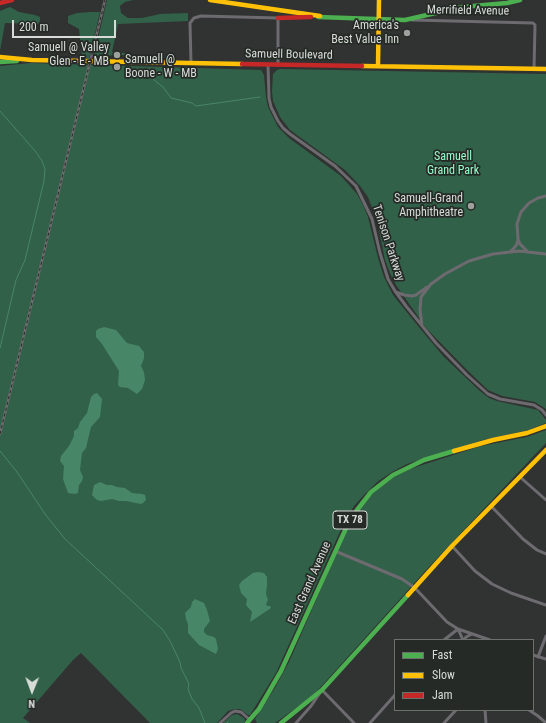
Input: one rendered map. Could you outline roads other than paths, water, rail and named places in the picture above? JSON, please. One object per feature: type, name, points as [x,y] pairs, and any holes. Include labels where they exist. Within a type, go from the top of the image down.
[{"type":"main road","points":[[0,3],[12,0]]},
{"type":"main road","points":[[210,0],[320,16]]},
{"type":"main road","points":[[378,66],[379,0]]},
{"type":"main road","points":[[405,20],[462,7],[507,3],[520,0]]},
{"type":"main road","name":"Merrifield Avenue","points":[[278,18],[320,16],[405,20]]},
{"type":"main road","name":"Samuell Boulevard","points":[[0,57],[32,60],[546,70]]},
{"type":"main road","name":"Samuell Boulevard","points":[[0,62],[32,60]]},
{"type":"main road","name":"East Grand Avenue","points":[[250,722],[284,666],[335,550],[353,515],[366,498],[382,483],[400,470],[432,458],[492,440],[527,433],[546,426]]},
{"type":"main road","points":[[281,723],[322,690],[452,546],[546,450]]},
{"type":"street","name":"Merrifield Avenue","points":[[190,63],[190,23],[194,18],[202,16],[278,18]]},
{"type":"street","points":[[278,18],[278,65]]},
{"type":"street","name":"Merrifield Avenue","points":[[405,20],[532,22],[535,25],[534,69]]},
{"type":"street","name":"Tenison Parkway","points":[[268,65],[269,98],[271,107],[278,121],[290,134],[335,166],[356,186],[372,219],[384,266],[395,291],[422,327],[467,375],[488,394],[500,399],[534,405],[546,415]]},
{"type":"street","points":[[510,252],[514,248],[518,239],[517,224],[521,212],[529,203],[546,196]]},
{"type":"street","points":[[518,239],[527,252]]},
{"type":"street","points":[[395,291],[404,295],[416,295],[445,274],[469,261],[493,254],[510,252],[546,254]]},
{"type":"street","points":[[422,327],[420,304],[423,294],[430,284]]},
{"type":"street","points":[[520,477],[546,500]]},
{"type":"street","points":[[491,506],[523,539],[537,550],[546,554]]},
{"type":"street","points":[[452,546],[476,571],[492,584],[511,593],[546,605]]},
{"type":"street","points":[[335,550],[402,579],[414,588],[447,622],[458,629],[487,639]]},
{"type":"street","points":[[445,639],[458,629]]},
{"type":"street","points":[[458,629],[463,639]]},
{"type":"street","points":[[465,639],[468,635],[472,634]]},
{"type":"street","points":[[538,657],[546,636]]},
{"type":"street","points":[[534,655],[546,659]]},
{"type":"street","points":[[296,723],[311,706],[322,690],[354,723]]},
{"type":"street","points":[[370,723],[394,696]]},
{"type":"street","points":[[220,723],[228,715],[235,711],[241,712],[250,722]]},
{"type":"street","points":[[444,723],[455,711]]},
{"type":"street","points":[[484,711],[486,723]]},
{"type":"street","points":[[530,711],[546,723]]},
{"type":"waterway","points":[[149,69],[154,80],[163,87],[171,98],[192,103],[196,106],[260,97]]},
{"type":"waterway","points":[[0,111],[36,152],[45,169],[44,181],[25,260],[16,280],[0,348]]},
{"type":"waterway","points":[[0,451],[17,472],[45,514],[65,539],[163,630],[180,662],[181,668],[189,684],[188,689],[192,699],[199,708],[205,723]]},
{"type":"railway","points":[[0,434],[105,0]]},
{"type":"place","name":"America's Best Value Inn","points":[[407,33]]},
{"type":"place","name":"Samuell @ Valley Glen - E - MB","points":[[117,55]]},
{"type":"place","name":"Samuell @ Boone - W - MB","points":[[117,67]]},
{"type":"place","name":"Samuell-Grand Amphitheatre","points":[[471,206]]},
{"type":"park label","name":"Samuell Grand Park","points":[[453,164]]}]
